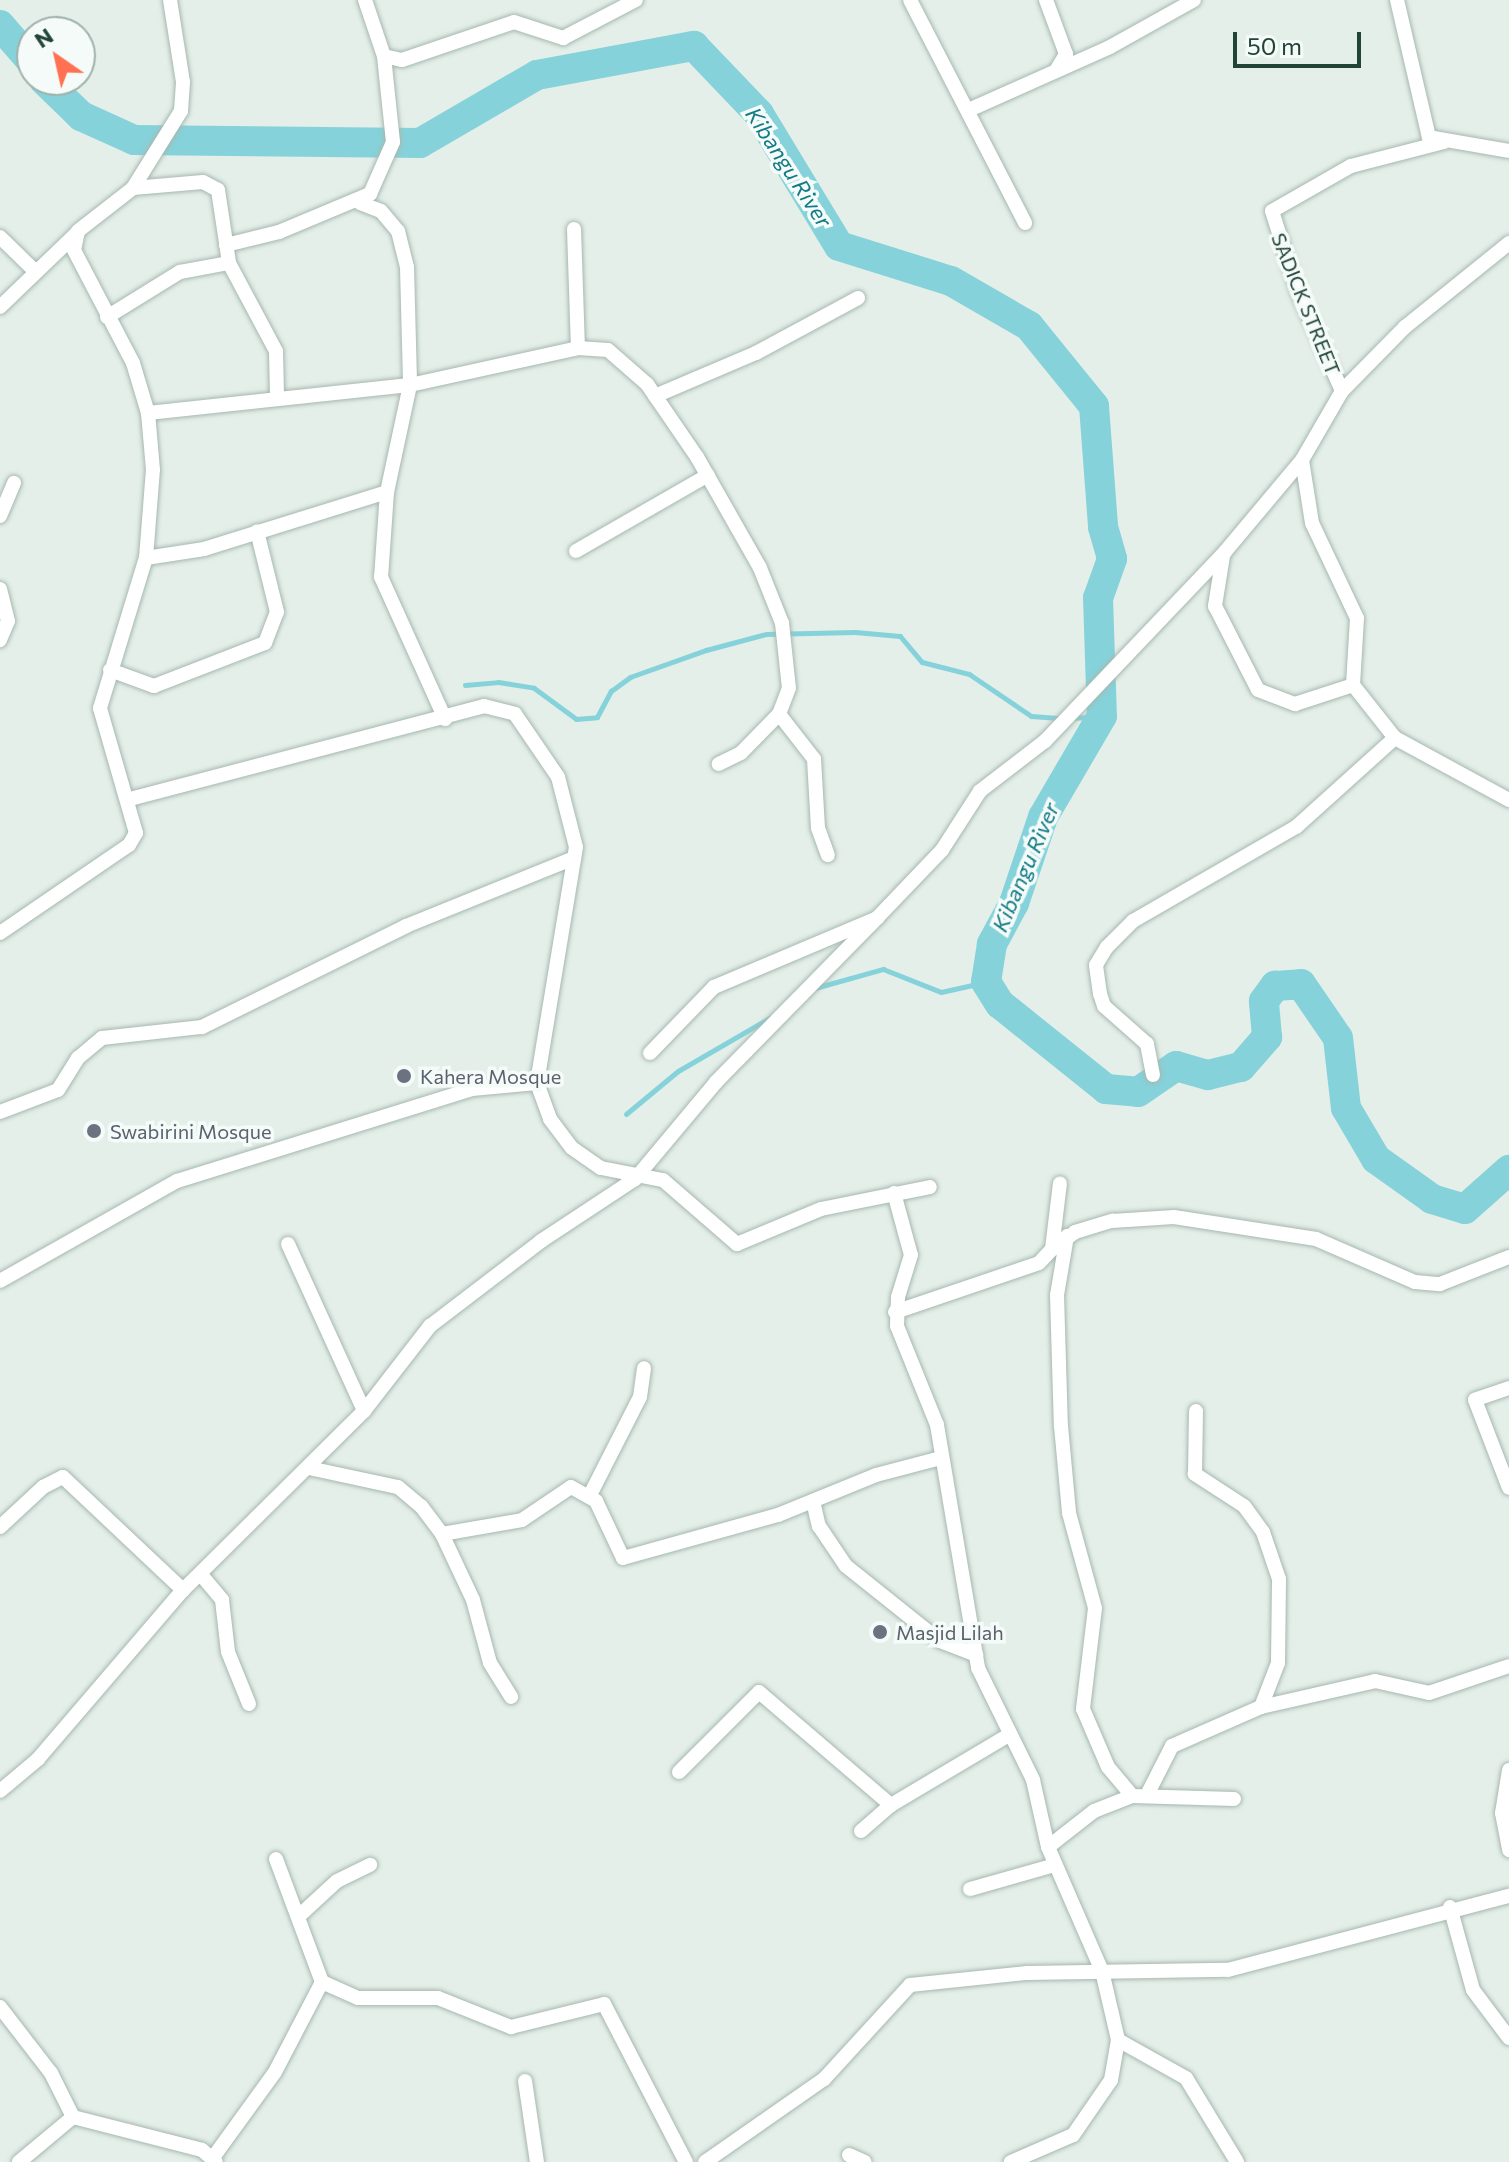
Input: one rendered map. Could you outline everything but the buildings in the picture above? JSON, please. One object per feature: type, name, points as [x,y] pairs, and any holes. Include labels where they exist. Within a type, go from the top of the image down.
[{"type":"street","points":[[0,307],[78,231],[133,188],[181,111],[183,82],[170,0]]},
{"type":"street","points":[[226,245],[360,203],[382,175],[393,142],[384,56],[365,0]]},
{"type":"street","points":[[384,56],[402,60],[514,22],[563,38],[636,0]]},
{"type":"street","points":[[910,0],[971,109],[1025,223]]},
{"type":"street","points":[[1046,0],[1066,54],[1057,69]]},
{"type":"street","points":[[971,109],[1194,0]]},
{"type":"street","points":[[1397,0],[1424,123],[1429,137],[1444,142]]},
{"type":"street","points":[[1417,144],[1424,123]]},
{"type":"street","name":"SADICK STREET","points":[[1342,391],[1298,292],[1272,211],[1351,166],[1417,144],[1444,142],[1509,151]]},
{"type":"street","points":[[133,188],[213,185],[229,263],[276,351],[277,396]]},
{"type":"street","points":[[360,203],[381,211],[404,245],[410,385],[387,492],[381,577],[445,719]]},
{"type":"street","points":[[574,229],[578,348]]},
{"type":"street","points":[[0,933],[129,845],[136,822],[100,708],[146,558],[153,470],[148,413],[133,363],[78,266],[78,231]]},
{"type":"street","points":[[0,237],[35,271]]},
{"type":"street","points":[[0,1791],[38,1759],[183,1590],[203,1577],[364,1411],[430,1326],[541,1241],[635,1179],[716,1082],[942,850],[980,791],[1045,741],[1224,553],[1302,460],[1342,391],[1405,327],[1509,243]]},
{"type":"street","points":[[107,317],[180,272],[229,263]]},
{"type":"street","points":[[655,396],[756,353],[858,298]]},
{"type":"street","points":[[148,413],[277,396],[410,385],[578,348],[608,350],[655,396],[708,475],[780,614],[789,688],[779,714],[741,753],[718,764]]},
{"type":"street","points":[[1302,460],[1312,523],[1357,618],[1353,685],[1395,738],[1509,800]]},
{"type":"street","points":[[576,551],[708,475]]},
{"type":"street","points":[[0,516],[14,483]]},
{"type":"street","points":[[146,558],[257,531],[387,492]]},
{"type":"street","points":[[110,670],[154,686],[265,643],[277,612],[257,531]]},
{"type":"street","points":[[1224,553],[1215,606],[1258,690],[1295,704],[1353,685]]},
{"type":"street","points":[[0,589],[8,621],[0,640]]},
{"type":"street","points":[[130,799],[445,719],[484,706],[515,714],[558,777],[574,858],[537,1083],[550,1119],[572,1148],[601,1168],[635,1179],[663,1180],[737,1244],[821,1209],[930,1187]]},
{"type":"street","points":[[779,714],[814,759],[818,828],[828,855]]},
{"type":"street","points":[[1153,1075],[1147,1044],[1104,1006],[1096,965],[1107,947],[1133,921],[1296,827],[1395,738]]},
{"type":"street","points":[[0,1112],[58,1090],[78,1058],[102,1038],[202,1027],[406,926],[574,858]]},
{"type":"street","points":[[650,1053],[714,987],[877,918]]},
{"type":"street","points":[[0,1281],[177,1181],[472,1089],[537,1083]]},
{"type":"street","points":[[1052,1249],[1060,1183]]},
{"type":"street","points":[[894,1193],[911,1255],[895,1312],[937,1425],[976,1655],[1007,1736],[1033,1780],[1048,1847],[1102,1971],[1118,2040],[1111,2080],[1073,2135],[1011,2162]]},
{"type":"street","points":[[895,1312],[1039,1263],[1067,1236],[1125,1218],[1240,1223],[1316,1239],[1415,1282],[1440,1284],[1509,1257]]},
{"type":"street","points":[[1067,1236],[1057,1295],[1061,1426],[1069,1513],[1095,1608],[1083,1709],[1108,1767],[1140,1796]]},
{"type":"street","points":[[288,1244],[364,1411]]},
{"type":"street","points":[[590,1495],[640,1397],[644,1368]]},
{"type":"street","points":[[1509,1388],[1475,1400],[1509,1488]]},
{"type":"street","points":[[1196,1411],[1195,1474],[1244,1506],[1263,1532],[1279,1579],[1278,1663],[1261,1707]]},
{"type":"street","points":[[442,1534],[522,1520],[571,1487],[590,1495],[623,1558],[813,1501],[941,1458]]},
{"type":"street","points":[[309,1468],[398,1487],[442,1534],[473,1600],[490,1663],[511,1697]]},
{"type":"street","points":[[0,1527],[43,1487],[63,1477],[183,1590]]},
{"type":"street","points":[[813,1501],[819,1526],[846,1566],[940,1641],[976,1655]]},
{"type":"street","points":[[203,1577],[222,1600],[228,1652],[249,1704]]},
{"type":"street","points":[[1140,1796],[1172,1746],[1261,1707],[1375,1681],[1429,1693],[1509,1666]]},
{"type":"street","points":[[679,1772],[759,1692],[891,1805]]},
{"type":"street","points":[[861,1831],[891,1805],[1007,1736]]},
{"type":"street","points":[[1509,1770],[1502,1813],[1509,1850]]},
{"type":"street","points":[[1048,1847],[1094,1811],[1140,1796],[1234,1799]]},
{"type":"street","points":[[0,2007],[51,2073],[73,2117],[202,2150],[214,2160],[275,2072],[322,1982],[300,1915],[276,1859]]},
{"type":"street","points":[[300,1915],[337,1881],[370,1865]]},
{"type":"street","points":[[970,1889],[1055,1865]]},
{"type":"street","points":[[712,2160],[824,2079],[910,1985],[1102,1971],[1228,1970],[1450,1907],[1509,1896]]},
{"type":"street","points":[[1450,1907],[1473,1990],[1509,2038]]},
{"type":"street","points":[[322,1982],[358,1998],[438,1998],[511,2027],[604,2004],[686,2162]]},
{"type":"street","points":[[1118,2040],[1186,2078],[1237,2162]]},
{"type":"street","points":[[525,2081],[537,2162]]},
{"type":"street","points":[[19,2162],[73,2117]]},
{"type":"street","points":[[849,2155],[865,2162]]},
{"type":"waterway","points":[[0,25],[16,44]]},
{"type":"waterway","name":"Kibangu River","points":[[60,96],[81,116],[134,140],[420,143],[537,75],[694,46],[759,114],[839,246],[951,281],[1029,326],[1094,406],[1103,527],[1112,559],[1098,598],[1102,716],[1043,817],[1014,903],[992,944],[986,982],[1000,1004],[1106,1089],[1138,1092],[1176,1066],[1208,1075],[1241,1067],[1267,1037],[1264,1001],[1275,986],[1301,984],[1338,1038],[1346,1108],[1376,1159],[1432,1199],[1465,1209],[1509,1170]]},
{"type":"waterway","points":[[465,685],[498,682],[534,688],[576,719],[597,717],[611,691],[630,677],[706,650],[766,634],[855,632],[900,636],[922,662],[969,674],[1031,716],[1062,718]]},
{"type":"waterway","points":[[1072,718],[1102,716]]},
{"type":"waterway","points":[[815,988],[883,969],[941,992],[986,982]]},
{"type":"waterway","points":[[626,1114],[678,1071],[771,1017]]},
{"type":"place","name":"Kahera Mosque","points":[[404,1076]]},
{"type":"place","name":"Swabirini Mosque","points":[[94,1131]]},
{"type":"place","name":"Masjid Lilah","points":[[880,1632]]}]
